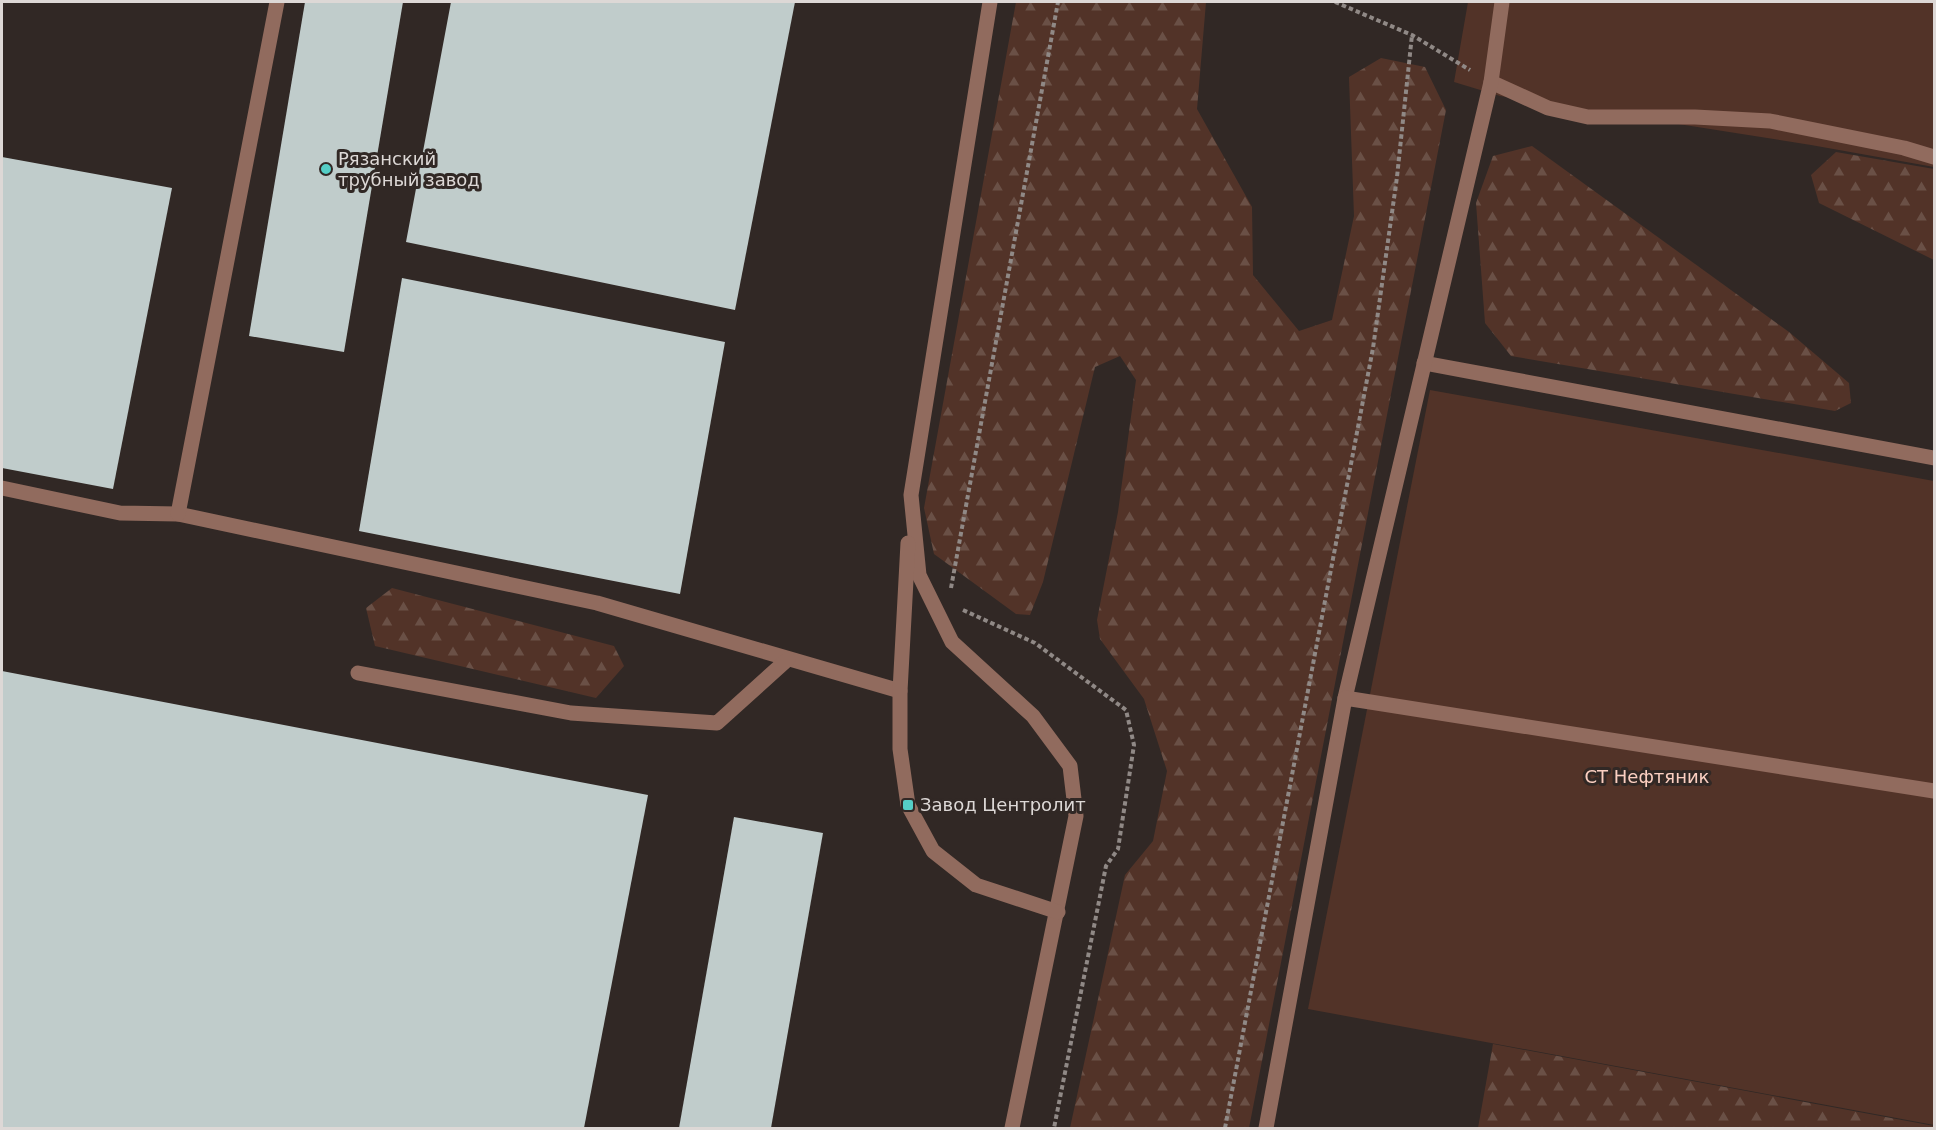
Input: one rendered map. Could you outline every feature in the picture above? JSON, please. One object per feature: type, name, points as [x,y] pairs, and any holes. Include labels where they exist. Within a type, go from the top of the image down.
[{"type":"street","points":[[178,514],[277,2]]},
{"type":"street","points":[[990,2],[911,495],[900,691],[900,749],[908,805],[933,851],[976,885],[1058,912]]},
{"type":"street","points":[[1266,1128],[1345,698],[1491,82],[1502,2]]},
{"type":"street","points":[[1491,82],[1548,108],[1588,117],[1695,117],[1770,121],[1904,148],[1935,157]]},
{"type":"street","points":[[1424,363],[1935,458]]},
{"type":"street","points":[[2,488],[120,513],[178,514],[597,603],[900,691]]},
{"type":"street","points":[[911,495],[920,576],[952,642],[1033,716],[1070,766],[1076,816],[1012,1128]]},
{"type":"street","points":[[358,673],[571,713],[717,723],[788,658]]},
{"type":"street","points":[[1345,698],[1935,791]]},
{"type":"path","points":[[951,589],[1058,2]]},
{"type":"path","points":[[1335,2],[1412,35],[1491,82]]},
{"type":"path","points":[[1225,1128],[1373,348],[1412,35]]},
{"type":"path","points":[[962,609],[1035,643],[1126,710],[1134,745],[1118,849],[1106,866],[1054,1128]]},
{"type":"green space","points":[[1016,2],[1206,2],[1197,109],[1252,207],[1253,275],[1299,331],[1332,320],[1354,216],[1349,77],[1381,58],[1425,67],[1446,110],[1249,1128],[1070,1128],[1125,875],[1153,841],[1167,771],[1144,699],[1100,639],[1097,620],[1118,512],[1136,380],[1120,356],[1095,367],[1043,582],[1030,615],[1016,614],[934,554],[924,508]]},
{"type":"green space","points":[[1468,2],[1934,2],[1934,167],[1811,145],[1500,96],[1454,82]]},
{"type":"green space","points":[[1532,146],[1789,332],[1849,383],[1851,403],[1835,411],[1511,356],[1485,323],[1476,203],[1493,156]]},
{"type":"green space","points":[[1836,152],[1934,169],[1934,260],[1819,203],[1811,175]]},
{"type":"green space","name":"СТ Нефтяник","points":[[1430,390],[1934,481],[1934,1125],[1308,1009]]},
{"type":"green space","points":[[392,588],[614,646],[624,666],[596,698],[375,646],[366,608]]},
{"type":"green space","points":[[1493,1044],[1934,1126],[1934,1128],[1478,1128]]},
{"type":"building","name":"Рязанский трубный завод","points":[[305,2],[403,2],[344,352],[249,336]]},
{"type":"building","points":[[451,2],[795,2],[735,310],[406,242]]},
{"type":"building","points":[[2,157],[172,188],[113,489],[2,468]]},
{"type":"building","points":[[402,278],[725,342],[680,594],[359,531]]},
{"type":"building","points":[[2,671],[648,795],[584,1128],[2,1128]]},
{"type":"building","points":[[734,817],[823,833],[771,1128],[679,1128]]},
{"type":"place","name":"Рязанский трубный завод","points":[[326,169]]},
{"type":"place","name":"Завод Центролит","points":[[908,805]]}]
